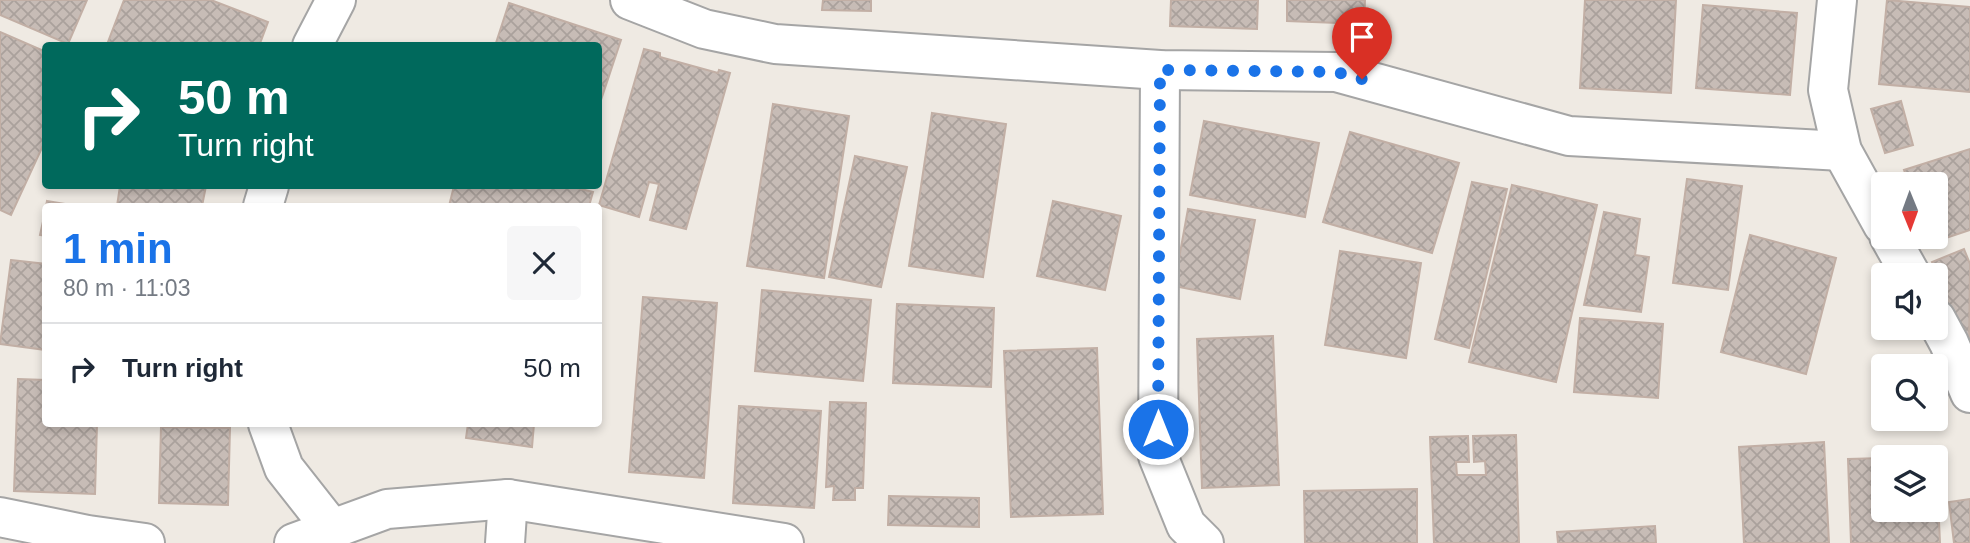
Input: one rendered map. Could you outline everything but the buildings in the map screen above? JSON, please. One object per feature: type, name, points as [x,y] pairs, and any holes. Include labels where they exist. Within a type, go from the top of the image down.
[{"type":"street","points":[[314,42],[336,0]]},
{"type":"street","points":[[630,0],[704,29],[775,44],[1160,70],[1336,72],[1569,136],[1842,151]]},
{"type":"street","points":[[1837,0],[1828,90],[1842,151],[1871,203]]},
{"type":"street","points":[[1160,70],[1158,456],[1186,525],[1204,543]]},
{"type":"street","points":[[1947,340],[1970,393]]},
{"type":"street","points":[[269,427],[284,468],[332,529]]},
{"type":"street","points":[[505,543],[508,499]]},
{"type":"street","points":[[294,543],[387,509],[508,499],[784,543]]},
{"type":"street","points":[[0,517],[88,535],[145,543]]},
{"type":"route","points":[[1158,429],[1160,70],[1336,72],[1362,79]]}]
